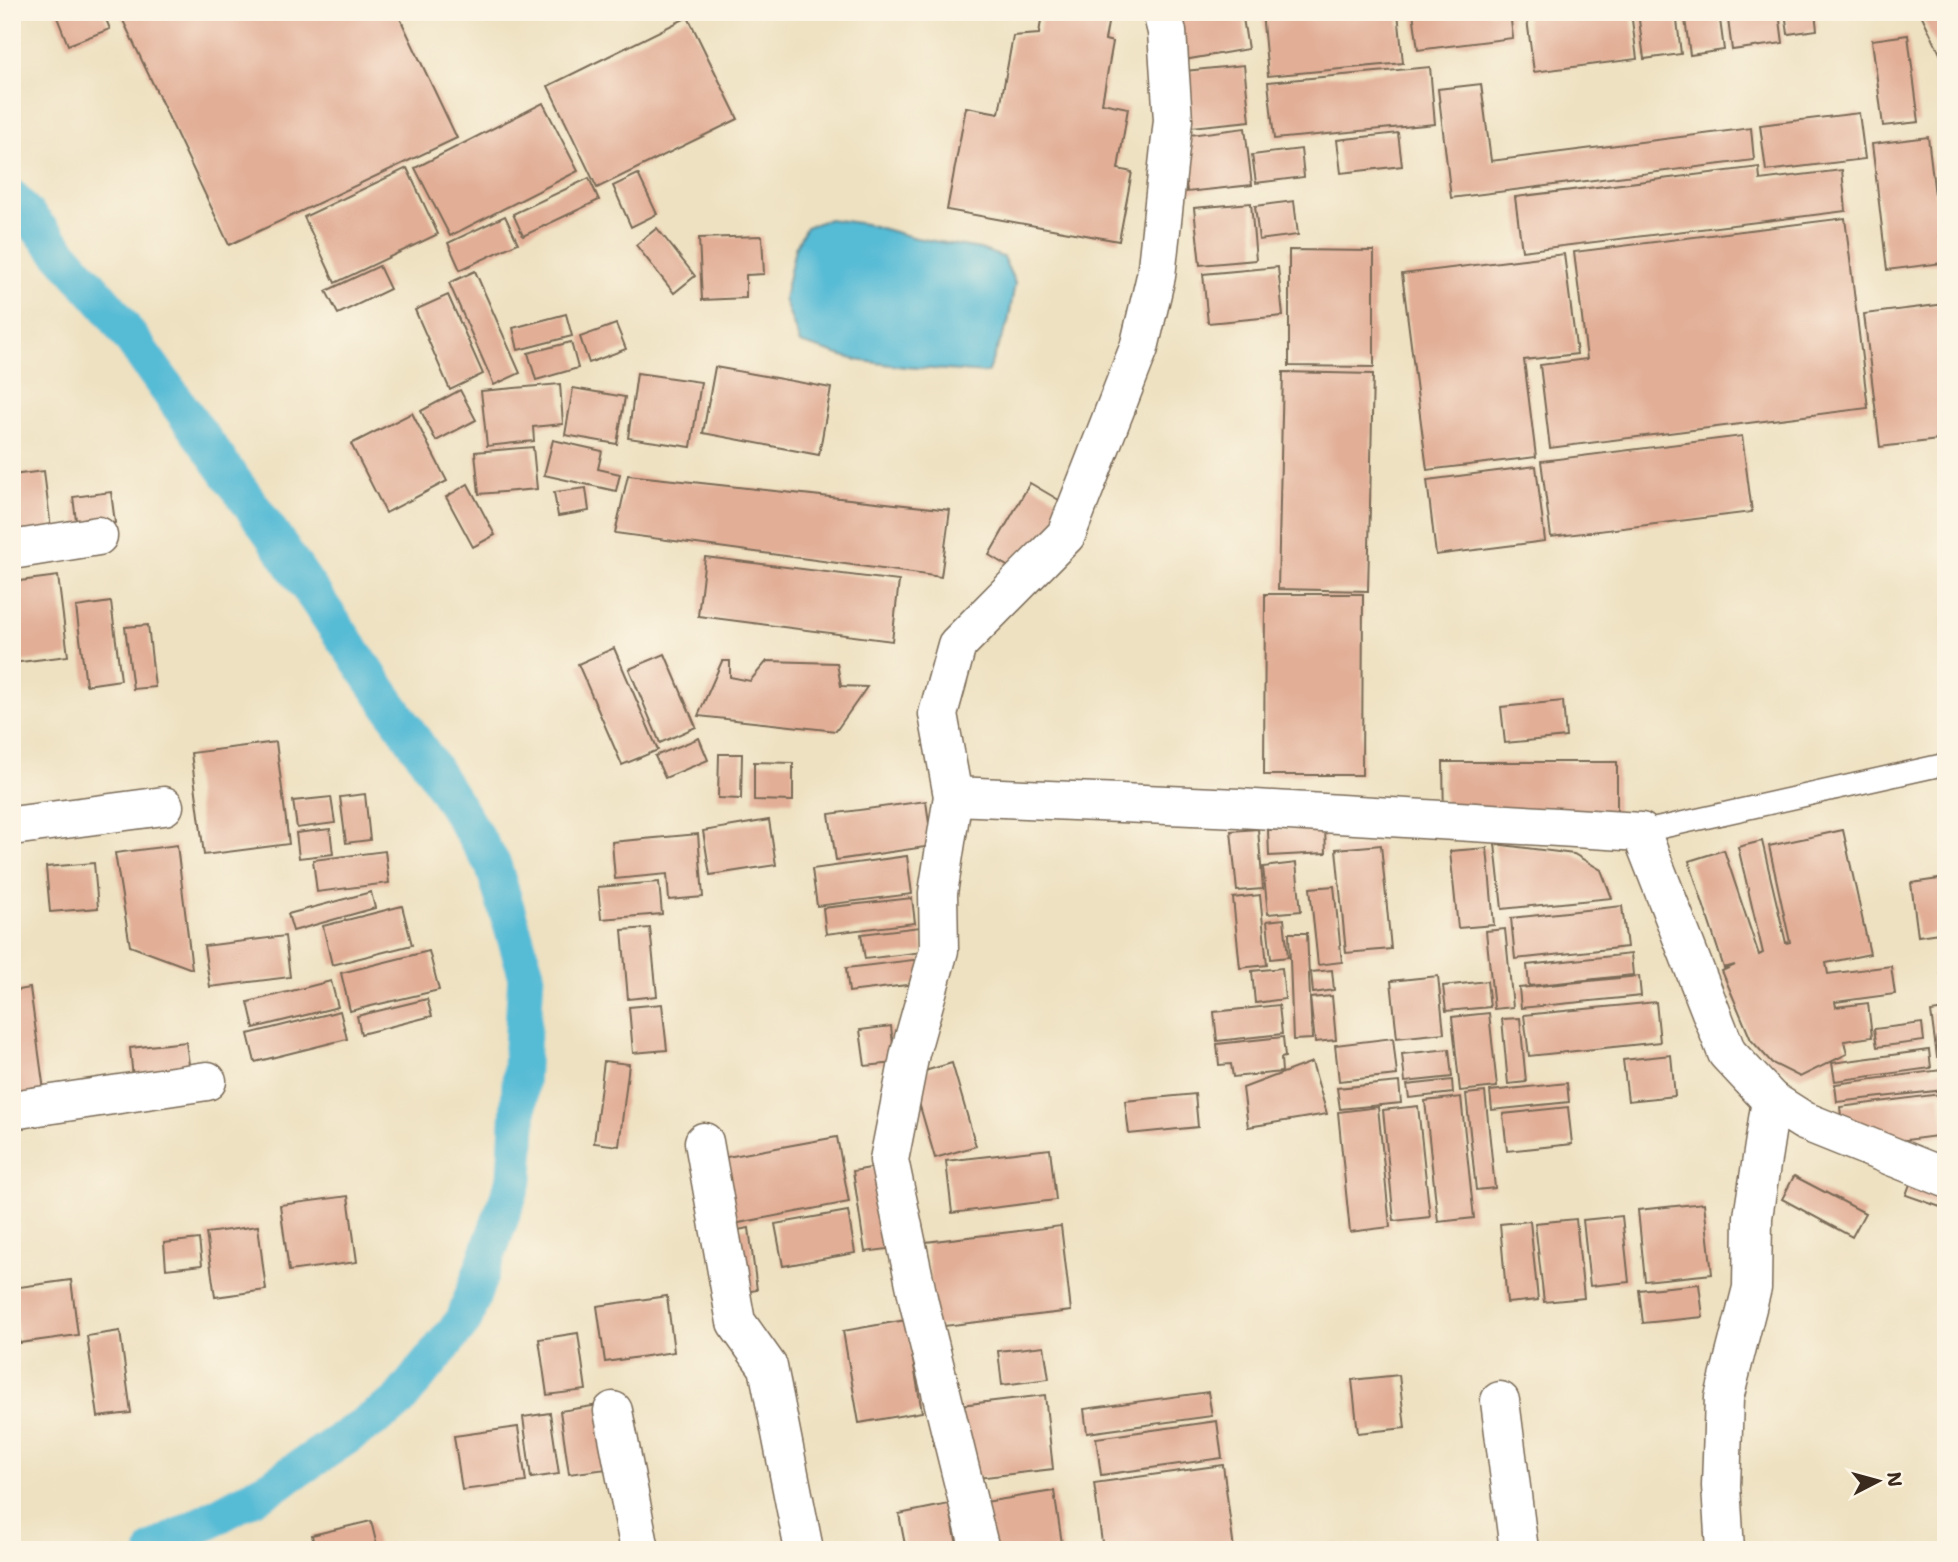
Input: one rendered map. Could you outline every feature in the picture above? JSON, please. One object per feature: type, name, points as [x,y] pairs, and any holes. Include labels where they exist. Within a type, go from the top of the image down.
[{"type":"street","points":[[980,1550],[919,1303],[889,1160],[910,1054],[939,950],[938,893],[953,796],[938,714],[957,645],[1066,535],[1139,348],[1156,275],[1172,120],[1167,32],[1162,12]]},
{"type":"street","points":[[12,550],[98,536]]},
{"type":"street","points":[[953,796],[1239,808],[1641,832],[1727,1053],[1771,1100],[1804,1121],[1946,1178]]},
{"type":"street","points":[[12,826],[164,806]]},
{"type":"street","points":[[12,1110],[207,1081]]},
{"type":"street","points":[[1724,1550],[1721,1486],[1724,1398],[1752,1288],[1753,1217],[1771,1100]]},
{"type":"street","points":[[704,1142],[736,1322],[768,1367],[804,1550]]},
{"type":"street","points":[[1500,1401],[1519,1550]]},
{"type":"street","points":[[613,1411],[640,1550]]},
{"type":"lane","points":[[1641,832],[1946,764]]},
{"type":"water","points":[[829,219],[866,224],[916,238],[980,249],[1003,257],[1015,283],[1008,323],[987,373],[905,367],[856,360],[800,343],[784,299],[795,248],[806,227]]},
{"type":"building","points":[[55,12],[103,12],[110,29],[68,45]]},
{"type":"building","points":[[119,12],[397,12],[457,138],[229,245]]},
{"type":"building","points":[[1074,12],[1110,12],[1105,40],[1113,42],[1102,103],[1128,108],[1118,169],[1132,172],[1119,241],[947,210],[966,107],[999,113],[1013,36],[1039,34],[1041,20]]},
{"type":"building","points":[[1170,12],[1242,12],[1248,49],[1178,61]]},
{"type":"building","points":[[1262,12],[1398,12],[1403,63],[1268,76]]},
{"type":"building","points":[[1413,12],[1510,12],[1513,38],[1418,50]]},
{"type":"building","points":[[1526,12],[1631,12],[1637,59],[1534,72]]},
{"type":"building","points":[[1638,12],[1676,12],[1681,54],[1644,59]]},
{"type":"building","points":[[1684,12],[1719,12],[1724,50],[1690,55]]},
{"type":"building","points":[[1727,12],[1779,12],[1783,43],[1732,50]]},
{"type":"building","points":[[1785,12],[1815,12],[1817,30],[1788,34]]},
{"type":"building","points":[[1920,12],[1946,12],[1946,66]]},
{"type":"building","points":[[688,17],[738,119],[597,188],[548,86]]},
{"type":"building","points":[[1908,35],[1919,122],[1883,126],[1872,40]]},
{"type":"building","points":[[1244,65],[1250,121],[1181,128],[1175,72]]},
{"type":"building","points":[[1430,67],[1435,124],[1274,139],[1268,82]]},
{"type":"building","points":[[1481,84],[1491,161],[1751,128],[1754,160],[1451,198],[1438,89]]},
{"type":"building","points":[[543,103],[578,171],[450,236],[415,168]]},
{"type":"building","points":[[1859,113],[1865,159],[1766,171],[1760,125]]},
{"type":"building","points":[[1245,128],[1252,185],[1187,192],[1181,136]]},
{"type":"building","points":[[1398,133],[1402,166],[1341,173],[1337,140]]},
{"type":"building","points":[[1928,137],[1943,263],[1887,270],[1872,144]]},
{"type":"building","points":[[1301,149],[1304,177],[1256,183],[1252,155]]},
{"type":"building","points":[[1759,167],[1760,180],[1842,170],[1846,211],[1522,251],[1515,197]]},
{"type":"building","points":[[407,168],[438,234],[335,283],[304,217]]},
{"type":"building","points":[[638,174],[657,214],[631,227],[613,186]]},
{"type":"building","points":[[589,178],[599,200],[523,236],[513,214]]},
{"type":"building","points":[[1294,201],[1298,235],[1259,240],[1255,206]]},
{"type":"building","points":[[1251,203],[1256,260],[1200,265],[1194,208]]},
{"type":"building","points":[[505,216],[518,243],[460,270],[448,243]]},
{"type":"building","points":[[1845,218],[1868,408],[1550,448],[1540,365],[1587,359],[1574,252]]},
{"type":"building","points":[[657,228],[695,276],[674,293],[636,245]]},
{"type":"building","points":[[762,236],[764,274],[746,275],[746,298],[702,300],[699,238]]},
{"type":"building","points":[[1289,250],[1374,251],[1374,367],[1289,366]]},
{"type":"building","points":[[1564,254],[1577,354],[1524,360],[1536,457],[1427,470],[1402,274]]},
{"type":"building","points":[[379,266],[390,289],[338,314],[326,291]]},
{"type":"building","points":[[1278,267],[1283,316],[1208,323],[1203,274]]},
{"type":"building","points":[[475,271],[520,373],[494,385],[449,283]]},
{"type":"building","points":[[448,295],[483,374],[450,390],[415,310]]},
{"type":"building","points":[[1946,304],[1946,439],[1880,447],[1864,314]]},
{"type":"building","points":[[566,314],[572,336],[518,350],[513,328]]},
{"type":"building","points":[[616,324],[626,349],[589,363],[580,337]]},
{"type":"building","points":[[571,342],[578,368],[536,380],[528,353]]},
{"type":"building","points":[[715,367],[831,388],[819,455],[703,433]]},
{"type":"building","points":[[1283,372],[1373,374],[1368,591],[1278,589]]},
{"type":"building","points":[[637,373],[701,382],[691,447],[628,438]]},
{"type":"building","points":[[560,384],[563,424],[533,427],[534,441],[487,446],[481,391]]},
{"type":"building","points":[[573,388],[625,397],[617,444],[565,435]]},
{"type":"building","points":[[460,390],[476,420],[436,441],[421,411]]},
{"type":"building","points":[[412,413],[447,481],[386,513],[351,444]]},
{"type":"building","points":[[1742,436],[1752,512],[1551,537],[1541,461]]},
{"type":"building","points":[[553,440],[602,451],[598,469],[620,474],[616,491],[544,475]]},
{"type":"building","points":[[533,447],[537,489],[479,494],[475,452]]},
{"type":"building","points":[[1536,466],[1545,541],[1436,555],[1427,480]]},
{"type":"building","points":[[44,471],[51,529],[12,534],[12,475]]},
{"type":"building","points":[[628,475],[950,510],[941,577],[615,533]]},
{"type":"building","points":[[1030,483],[1064,503],[1022,575],[989,555]]},
{"type":"building","points":[[468,484],[495,535],[473,547],[446,497]]},
{"type":"building","points":[[586,488],[589,511],[558,516],[554,492]]},
{"type":"building","points":[[111,492],[115,523],[77,528],[73,497]]},
{"type":"building","points":[[705,557],[899,581],[892,641],[698,616]]},
{"type":"building","points":[[58,576],[68,656],[12,663],[12,582]]},
{"type":"building","points":[[1265,594],[1363,594],[1362,775],[1264,775]]},
{"type":"building","points":[[111,602],[121,680],[86,685],[76,607]]},
{"type":"building","points":[[148,625],[155,687],[133,689],[125,627]]},
{"type":"building","points":[[614,648],[658,750],[622,765],[578,664]]},
{"type":"building","points":[[665,654],[696,727],[660,743],[629,669]]},
{"type":"building","points":[[722,661],[730,661],[730,677],[750,681],[767,661],[837,663],[841,686],[867,687],[836,731],[698,716]]},
{"type":"building","points":[[1563,701],[1566,737],[1505,743],[1501,707]]},
{"type":"building","points":[[699,738],[708,760],[665,778],[655,756]]},
{"type":"building","points":[[276,742],[289,844],[204,855],[191,753]]},
{"type":"building","points":[[719,754],[742,754],[741,799],[718,798]]},
{"type":"building","points":[[754,762],[793,763],[793,801],[754,800]]},
{"type":"building","points":[[1443,762],[1617,762],[1617,820],[1444,819]]},
{"type":"building","points":[[365,794],[370,840],[346,843],[340,797]]},
{"type":"building","points":[[331,797],[335,823],[297,828],[293,801]]},
{"type":"building","points":[[926,801],[932,846],[836,860],[829,814]]},
{"type":"building","points":[[769,820],[776,865],[710,875],[703,831]]},
{"type":"building","points":[[1325,827],[1326,853],[1269,856],[1268,830]]},
{"type":"building","points":[[330,829],[333,854],[299,858],[296,833]]},
{"type":"building","points":[[1258,829],[1263,889],[1237,891],[1231,831]]},
{"type":"building","points":[[1843,830],[1870,954],[1826,963],[1828,974],[1891,966],[1895,994],[1835,1002],[1836,1007],[1868,1003],[1872,1037],[1844,1041],[1847,1054],[1800,1077],[1772,1063],[1751,1040],[1722,971],[1735,965],[1724,968],[1689,861],[1724,850],[1759,955],[1763,953],[1738,847],[1762,841],[1786,943],[1790,942],[1769,846]]},
{"type":"building","points":[[698,834],[703,897],[669,900],[667,874],[615,879],[612,842]]},
{"type":"building","points":[[1495,844],[1574,854],[1601,870],[1612,898],[1502,909]]},
{"type":"building","points":[[177,845],[192,969],[130,946],[115,853]]},
{"type":"building","points":[[1381,845],[1391,949],[1346,953],[1336,849]]},
{"type":"building","points":[[1487,848],[1494,925],[1458,928],[1450,851]]},
{"type":"building","points":[[385,851],[389,883],[317,892],[313,860]]},
{"type":"building","points":[[907,856],[912,894],[817,906],[812,869]]},
{"type":"building","points":[[94,863],[98,908],[50,912],[46,867]]},
{"type":"building","points":[[1296,863],[1301,911],[1268,914],[1263,867]]},
{"type":"building","points":[[1946,878],[1946,932],[1918,936],[1911,883]]},
{"type":"building","points":[[659,882],[662,914],[601,919],[598,887]]},
{"type":"building","points":[[1334,886],[1342,962],[1318,965],[1310,888]]},
{"type":"building","points":[[371,892],[375,908],[293,931],[288,914]]},
{"type":"building","points":[[1260,895],[1267,965],[1240,968],[1233,898]]},
{"type":"building","points":[[912,898],[915,923],[826,934],[823,908]]},
{"type":"building","points":[[402,906],[412,945],[332,965],[323,926]]},
{"type":"building","points":[[1622,906],[1627,947],[1515,959],[1511,918]]},
{"type":"building","points":[[1284,919],[1288,957],[1271,959],[1267,921]]},
{"type":"building","points":[[920,927],[923,952],[865,959],[861,934]]},
{"type":"building","points":[[650,928],[657,996],[628,999],[622,930]]},
{"type":"building","points":[[1505,929],[1513,1007],[1494,1009],[1486,931]]},
{"type":"building","points":[[1289,933],[1307,933],[1312,1039],[1293,1040]]},
{"type":"building","points":[[285,936],[290,977],[210,987],[204,946]]},
{"type":"building","points":[[1946,938],[1946,993],[1943,994],[1937,939]]},
{"type":"building","points":[[429,951],[439,990],[350,1011],[341,973]]},
{"type":"building","points":[[1631,954],[1633,975],[1529,986],[1527,965]]},
{"type":"building","points":[[921,959],[923,983],[849,992],[846,968]]},
{"type":"building","points":[[1282,968],[1285,999],[1255,1003],[1252,971]]},
{"type":"building","points":[[1332,970],[1334,990],[1313,993],[1311,972]]},
{"type":"building","points":[[1438,976],[1444,1033],[1397,1038],[1391,981]]},
{"type":"building","points":[[1639,976],[1641,996],[1521,1008],[1519,988]]},
{"type":"building","points":[[331,981],[338,1007],[254,1028],[248,1002]]},
{"type":"building","points":[[1487,981],[1490,1007],[1446,1011],[1443,986]]},
{"type":"building","points":[[30,988],[45,1098],[12,1102],[12,991]]},
{"type":"building","points":[[1332,996],[1336,1040],[1315,1042],[1310,998]]},
{"type":"building","points":[[427,999],[432,1016],[361,1034],[357,1016]]},
{"type":"building","points":[[1656,1002],[1660,1042],[1529,1056],[1524,1015]]},
{"type":"building","points":[[662,1004],[667,1050],[633,1053],[629,1007]]},
{"type":"building","points":[[1279,1005],[1282,1034],[1217,1041],[1214,1012]]},
{"type":"building","points":[[1946,1010],[1946,1056],[1937,1057],[1931,1012]]},
{"type":"building","points":[[340,1011],[347,1039],[255,1062],[248,1034]]},
{"type":"building","points":[[1489,1013],[1497,1087],[1460,1091],[1452,1017]]},
{"type":"building","points":[[1520,1018],[1526,1082],[1508,1084],[1502,1019]]},
{"type":"building","points":[[1922,1023],[1924,1041],[1877,1047],[1874,1029]]},
{"type":"building","points":[[891,1026],[895,1063],[865,1066],[860,1030]]},
{"type":"building","points":[[1283,1037],[1285,1057],[1281,1058],[1282,1072],[1233,1077],[1231,1064],[1219,1065],[1217,1044]]},
{"type":"building","points":[[1393,1038],[1397,1075],[1339,1081],[1335,1045]]},
{"type":"building","points":[[186,1042],[190,1072],[133,1078],[130,1048]]},
{"type":"building","points":[[1449,1049],[1452,1077],[1405,1082],[1402,1054]]},
{"type":"building","points":[[1929,1050],[1931,1068],[1835,1081],[1832,1063]]},
{"type":"building","points":[[1671,1055],[1675,1096],[1628,1101],[1623,1060]]},
{"type":"building","points":[[604,1061],[629,1064],[619,1146],[594,1143]]},
{"type":"building","points":[[1312,1062],[1327,1114],[1248,1127],[1243,1088]]},
{"type":"building","points":[[952,1063],[976,1146],[935,1158],[911,1075]]},
{"type":"building","points":[[1941,1070],[1944,1090],[1837,1102],[1835,1084]]},
{"type":"building","points":[[1452,1080],[1453,1093],[1409,1098],[1407,1085]]},
{"type":"building","points":[[1399,1082],[1401,1103],[1340,1109],[1337,1088]]},
{"type":"building","points":[[1567,1083],[1569,1102],[1492,1110],[1490,1091]]},
{"type":"building","points":[[1485,1092],[1495,1188],[1476,1190],[1466,1094]]},
{"type":"building","points":[[1195,1094],[1198,1127],[1129,1134],[1125,1101]]},
{"type":"building","points":[[1940,1094],[1945,1135],[1845,1148],[1840,1107]]},
{"type":"building","points":[[1461,1097],[1474,1218],[1438,1222],[1425,1101]]},
{"type":"building","points":[[1418,1106],[1430,1217],[1394,1221],[1383,1110]]},
{"type":"building","points":[[1378,1107],[1390,1227],[1350,1232],[1338,1112]]},
{"type":"building","points":[[1568,1107],[1572,1144],[1507,1151],[1503,1114]]},
{"type":"building","points":[[837,1137],[849,1202],[728,1225],[716,1159]]},
{"type":"building","points":[[1050,1149],[1056,1200],[952,1213],[946,1161]]},
{"type":"building","points":[[1923,1149],[1946,1157],[1946,1209],[1906,1195]]},
{"type":"building","points":[[876,1167],[888,1249],[865,1252],[853,1171]]},
{"type":"building","points":[[1794,1176],[1865,1213],[1852,1237],[1782,1199]]},
{"type":"building","points":[[348,1196],[357,1262],[289,1271],[280,1205]]},
{"type":"building","points":[[1704,1203],[1712,1274],[1645,1281],[1638,1210]]},
{"type":"building","points":[[848,1211],[855,1253],[783,1266],[775,1224]]},
{"type":"building","points":[[1622,1216],[1629,1282],[1590,1286],[1583,1220]]},
{"type":"building","points":[[1576,1219],[1584,1298],[1544,1302],[1535,1223]]},
{"type":"building","points":[[1530,1221],[1538,1300],[1507,1303],[1500,1224]]},
{"type":"building","points":[[258,1226],[266,1290],[215,1297],[206,1233]]},
{"type":"building","points":[[1061,1226],[1071,1311],[936,1327],[926,1242]]},
{"type":"building","points":[[749,1228],[757,1290],[734,1294],[726,1232]]},
{"type":"building","points":[[199,1239],[202,1265],[166,1269],[164,1243]]},
{"type":"building","points":[[71,1280],[78,1335],[19,1343],[12,1288]]},
{"type":"building","points":[[1699,1284],[1703,1317],[1643,1323],[1639,1290]]},
{"type":"building","points":[[667,1296],[674,1352],[605,1362],[597,1306]]},
{"type":"building","points":[[906,1320],[922,1412],[859,1423],[843,1331]]},
{"type":"building","points":[[120,1331],[131,1413],[98,1417],[87,1336]]},
{"type":"building","points":[[578,1333],[586,1390],[547,1395],[539,1339]]},
{"type":"building","points":[[1044,1346],[1049,1379],[1002,1385],[998,1351]]},
{"type":"building","points":[[1399,1375],[1405,1428],[1358,1433],[1352,1380]]},
{"type":"building","points":[[1208,1392],[1212,1416],[1087,1433],[1084,1409]]},
{"type":"building","points":[[1045,1395],[1053,1469],[969,1479],[961,1405]]},
{"type":"building","points":[[599,1405],[607,1469],[569,1474],[560,1411]]},
{"type":"building","points":[[550,1413],[559,1474],[531,1478],[523,1417]]},
{"type":"building","points":[[1217,1421],[1222,1458],[1101,1475],[1096,1438]]},
{"type":"building","points":[[518,1427],[526,1482],[462,1490],[454,1436]]},
{"type":"building","points":[[1223,1465],[1234,1550],[1103,1550],[1094,1483]]},
{"type":"building","points":[[1054,1491],[1063,1550],[993,1550],[985,1502]]},
{"type":"building","points":[[949,1504],[958,1550],[906,1550],[899,1514]]},
{"type":"building","points":[[371,1521],[378,1550],[315,1550],[312,1535]]},
{"type":"building","points":[[1655,1541],[1657,1550],[1618,1550],[1618,1548]]},
{"type":"building","points":[[1338,1544],[1338,1550],[1312,1550],[1311,1546]]},
{"type":"waterway","points":[[12,198],[109,308],[271,533],[428,761],[493,865],[526,973],[515,1178],[464,1320],[396,1404],[274,1485],[155,1550]]}]
